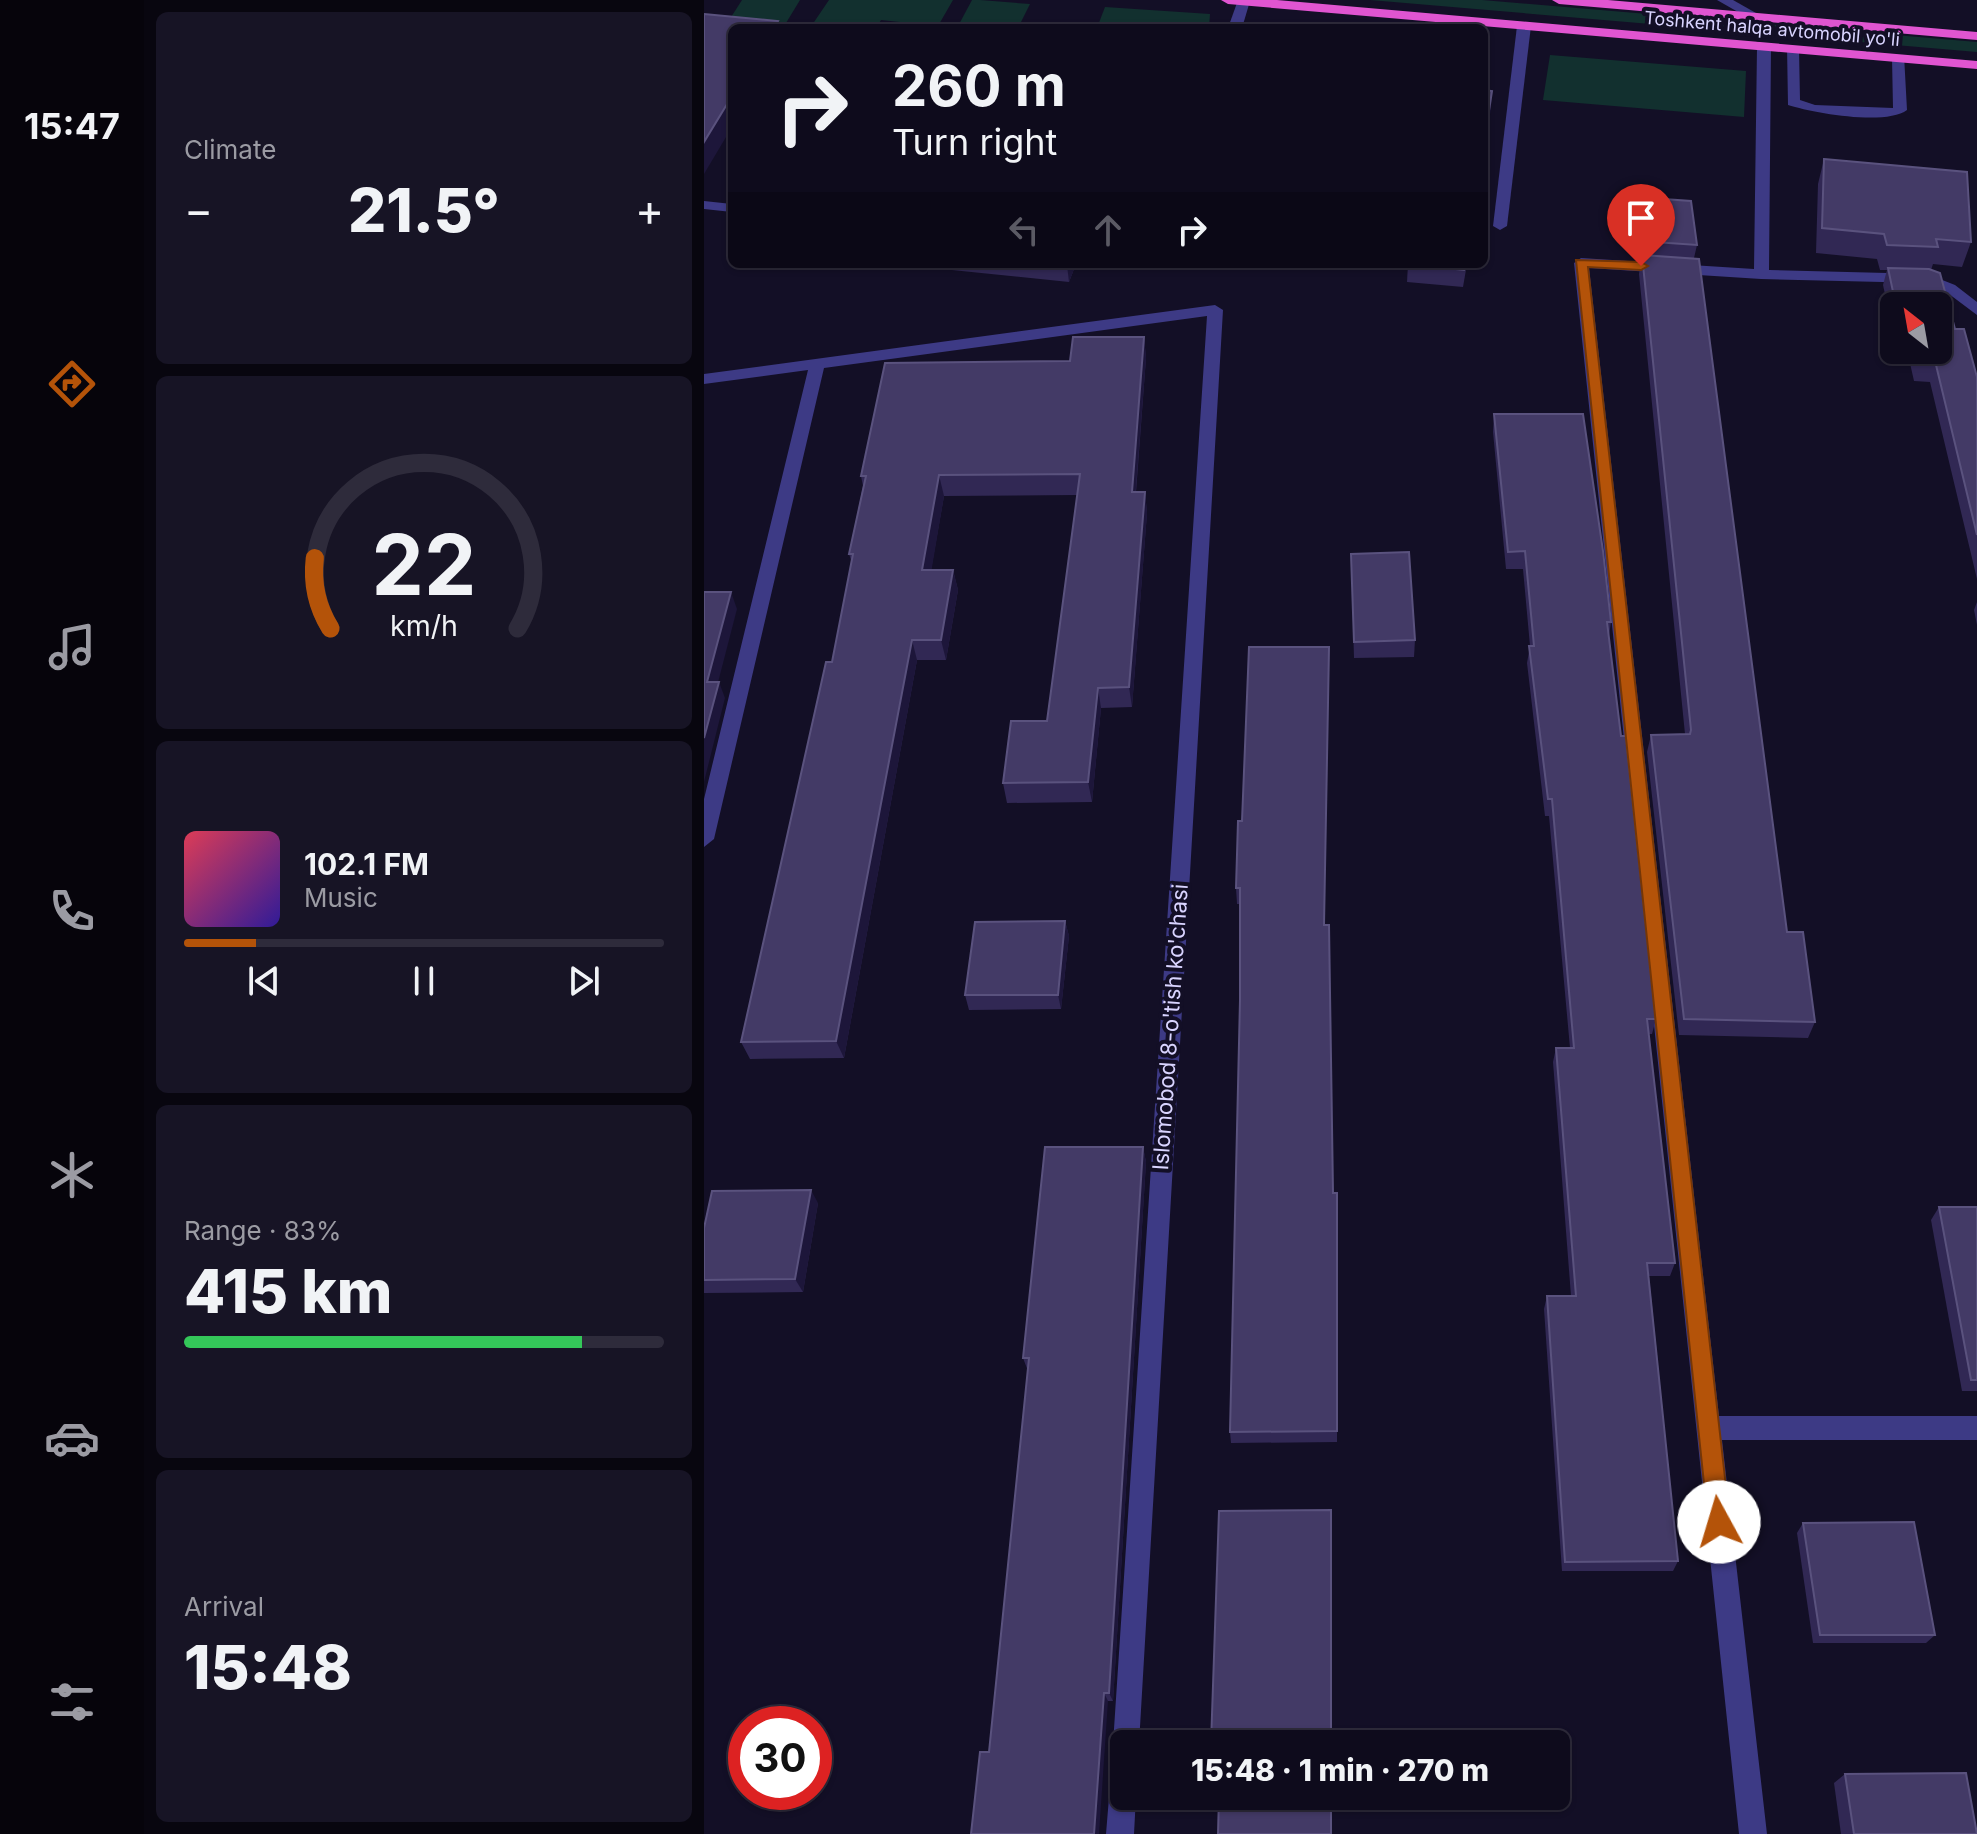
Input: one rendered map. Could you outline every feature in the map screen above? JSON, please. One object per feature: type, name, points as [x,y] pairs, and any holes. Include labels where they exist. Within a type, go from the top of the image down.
[{"type":"highway","name":"Toshkent halqa avtomobil yo'li","points":[[1559,0],[1977,36]]},
{"type":"highway","name":"Toshkent halqa avtomobil yo'li","points":[[1236,1],[1977,65]]},
{"type":"street","points":[[1723,0],[1757,17]]},
{"type":"street","points":[[1235,24],[1236,1]]},
{"type":"street","points":[[1500,226],[1524,26]]},
{"type":"street","points":[[1761,274],[1764,47]]},
{"type":"street","points":[[1792,49],[1793,102],[1813,109],[1890,113],[1900,110],[1899,58]]},
{"type":"street","points":[[704,205],[728,208]]},
{"type":"street","points":[[1753,1834],[1581,263],[1761,274],[1927,279],[1950,288],[1977,310]]},
{"type":"street","name":"Islomobod 8-o'tish ko'chasi","points":[[818,362],[1215,310],[1127,1730]]},
{"type":"street","points":[[704,379],[818,362],[704,839]]},
{"type":"street","points":[[1709,1428],[1977,1428]]},
{"type":"street","points":[[1120,1834],[1122,1810]]},
{"type":"green space","points":[[742,0],[800,0],[785,24],[726,25]]},
{"type":"green space","points":[[829,0],[953,0],[939,24],[881,20],[878,24],[813,24]]},
{"type":"green space","points":[[972,0],[1030,4],[1020,24],[959,24]]},
{"type":"green space","points":[[1370,0],[1482,0],[1977,42],[1977,52]]},
{"type":"green space","points":[[1105,7],[1210,14],[1209,24],[1099,24]]},
{"type":"green space","points":[[1550,55],[1746,71],[1744,117],[1543,100]]},
{"type":"building","points":[[704,14],[778,21],[776,24],[728,24],[728,103],[704,142]]},
{"type":"building","points":[[1488,90],[1492,91],[1488,117]]},
{"type":"building","points":[[1824,159],[1967,172],[1971,242],[1936,239],[1938,247],[1887,245],[1884,234],[1822,228]]},
{"type":"building","points":[[1635,197],[1691,201],[1697,245],[1640,241]]},
{"type":"building","points":[[1642,255],[1699,259],[1787,932],[1803,932],[1815,1022],[1684,1019],[1651,735],[1690,734],[1691,730]]},
{"type":"building","points":[[1888,268],[1929,269],[1940,273],[1945,292],[1893,292]]},
{"type":"building","points":[[1952,318],[1955,329],[1964,329],[1977,377],[1977,535],[1936,365],[1920,364],[1952,364]]},
{"type":"building","points":[[1073,337],[1144,337],[1132,492],[1145,492],[1129,687],[1098,688],[1088,782],[1003,783],[1011,721],[1047,721],[1080,474],[939,475],[922,570],[953,570],[941,640],[912,640],[836,1041],[741,1042],[826,662],[832,662],[853,554],[849,554],[866,476],[861,476],[885,363],[1070,361]]},
{"type":"building","points":[[1494,414],[1583,414],[1603,551],[1611,622],[1607,622],[1621,736],[1626,736],[1656,1019],[1647,1019],[1675,1263],[1647,1263],[1678,1561],[1565,1562],[1547,1296],[1576,1296],[1556,1048],[1574,1048],[1552,799],[1548,799],[1529,646],[1534,646],[1525,551],[1508,552]]},
{"type":"building","points":[[1409,552],[1415,640],[1354,642],[1351,554]]},
{"type":"building","points":[[704,592],[731,592],[707,682],[719,682],[704,738]]},
{"type":"building","points":[[1249,647],[1329,647],[1324,925],[1329,925],[1333,1193],[1337,1193],[1337,1431],[1230,1432],[1240,1000],[1240,888],[1236,888]]},
{"type":"building","points":[[1065,921],[1058,995],[965,995],[975,922]]},
{"type":"building","points":[[1045,1147],[1143,1147],[1109,1693],[1104,1693],[1094,1834],[971,1834],[980,1752],[989,1752],[1029,1358],[1023,1358]]},
{"type":"building","points":[[811,1190],[795,1279],[704,1280],[704,1228],[712,1191]]},
{"type":"building","points":[[1939,1207],[1977,1207],[1977,1380],[1971,1380]]},
{"type":"building","points":[[1331,1510],[1331,1730],[1211,1730],[1219,1511]]},
{"type":"building","points":[[1914,1522],[1935,1635],[1820,1635],[1803,1523]]},
{"type":"building","points":[[1966,1773],[1977,1834],[1854,1834],[1845,1774]]},
{"type":"building","points":[[1219,1810],[1331,1810],[1331,1834],[1218,1834]]},
{"type":"route","points":[[1641,266],[1581,263],[1719,1522]]}]
